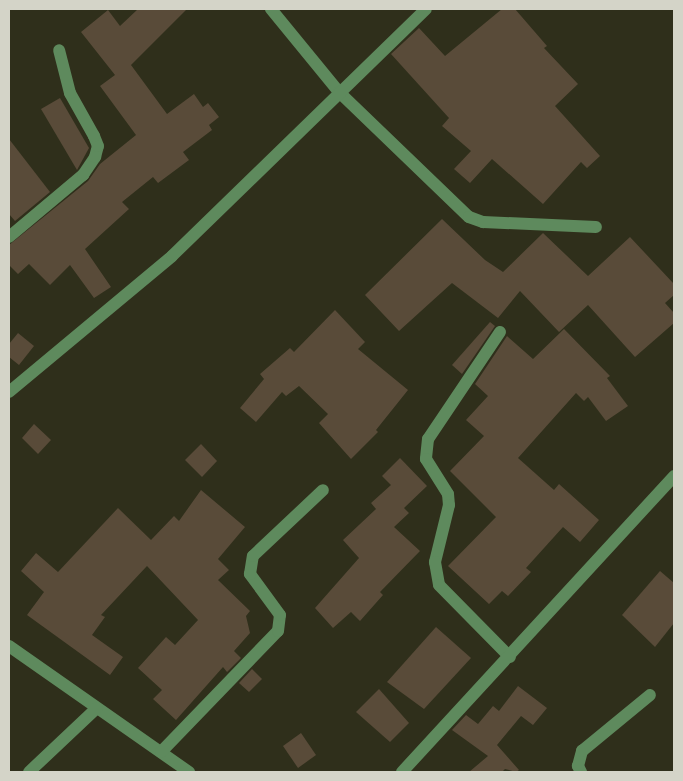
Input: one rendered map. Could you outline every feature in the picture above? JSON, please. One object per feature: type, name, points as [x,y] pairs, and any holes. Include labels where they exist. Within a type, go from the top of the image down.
[{"type":"street","points":[[271,9],[339,92],[469,216],[483,222],[596,227]]},
{"type":"street","points":[[9,392],[172,256],[426,9]]},
{"type":"street","points":[[9,237],[83,176],[95,157],[96,141],[70,94],[59,50]]},
{"type":"street","points":[[500,332],[428,439],[426,459],[448,494],[449,505],[435,562],[439,584],[510,657]]},
{"type":"street","points":[[402,772],[510,657],[674,476]]},
{"type":"street","points":[[161,752],[278,631],[280,615],[250,574],[253,556],[323,490]]},
{"type":"street","points":[[9,646],[189,772]]},
{"type":"street","points":[[581,772],[578,766],[582,751],[650,695]]},
{"type":"street","points":[[29,772],[97,708]]},
{"type":"building","points":[[138,9],[187,9],[131,65],[167,114],[194,94],[203,107],[208,103],[219,117],[209,125],[212,130],[183,152],[189,160],[158,183],[153,177],[122,202],[129,209],[85,249],[111,287],[94,298],[70,265],[50,285],[29,264],[18,274],[9,265],[9,245],[88,181],[100,164],[136,135],[100,86],[115,75],[81,32],[108,10],[120,26]]},
{"type":"building","points":[[502,9],[515,9],[547,46],[544,48],[578,84],[555,106],[600,156],[587,168],[581,162],[543,204],[492,159],[470,183],[454,169],[471,151],[442,126],[449,118],[391,54],[419,28],[445,56]]},
{"type":"building","points":[[60,98],[89,148],[77,170],[41,109]]},
{"type":"building","points":[[9,139],[50,192],[15,221],[9,214]]},
{"type":"building","points":[[442,219],[485,260],[503,272],[543,233],[588,276],[630,237],[674,284],[674,295],[665,303],[674,313],[674,323],[635,357],[588,305],[559,332],[520,291],[498,318],[452,283],[399,331],[365,295]]},
{"type":"building","points":[[335,310],[365,342],[358,349],[408,390],[376,430],[378,432],[351,459],[319,423],[328,414],[299,386],[286,396],[282,392],[256,422],[240,408],[264,379],[260,374],[290,348],[294,352]]},
{"type":"building","points":[[490,322],[495,326],[462,374],[452,365]]},
{"type":"building","points":[[564,329],[610,376],[607,378],[628,406],[606,421],[588,397],[584,401],[576,393],[518,458],[554,490],[559,484],[599,520],[580,542],[563,527],[526,568],[531,572],[508,596],[502,591],[489,604],[448,566],[496,517],[450,471],[484,436],[466,420],[488,396],[475,384],[507,336],[533,359]]},
{"type":"building","points":[[18,333],[34,346],[19,365],[9,357],[9,344]]},
{"type":"building","points":[[34,424],[51,440],[38,454],[22,438]]},
{"type":"building","points":[[201,444],[217,461],[202,477],[185,460]]},
{"type":"building","points":[[400,458],[427,486],[404,508],[409,513],[394,527],[420,551],[380,592],[383,595],[360,621],[351,612],[333,628],[315,608],[359,558],[343,540],[376,509],[371,503],[391,485],[382,476]]},
{"type":"building","points":[[201,490],[245,527],[218,559],[229,570],[218,580],[250,611],[246,616],[250,633],[234,651],[241,658],[227,672],[223,667],[176,720],[153,699],[162,690],[138,668],[166,637],[175,645],[198,620],[147,566],[101,615],[105,617],[92,635],[123,657],[110,675],[27,615],[44,592],[21,571],[36,553],[58,572],[118,508],[151,540],[174,516],[179,521]]},
{"type":"building","points":[[660,571],[674,583],[674,623],[655,647],[622,615]]},
{"type":"building","points":[[436,627],[471,658],[424,709],[387,682]]},
{"type":"building","points":[[252,669],[262,679],[249,692],[239,683]]},
{"type":"building","points":[[518,686],[547,708],[533,725],[521,716],[497,745],[519,770],[516,772],[505,769],[502,772],[469,772],[488,756],[452,730],[466,715],[478,724],[493,706],[499,711]]},
{"type":"building","points":[[379,689],[409,723],[390,742],[356,712]]},
{"type":"building","points":[[301,733],[316,755],[298,768],[283,746]]}]
